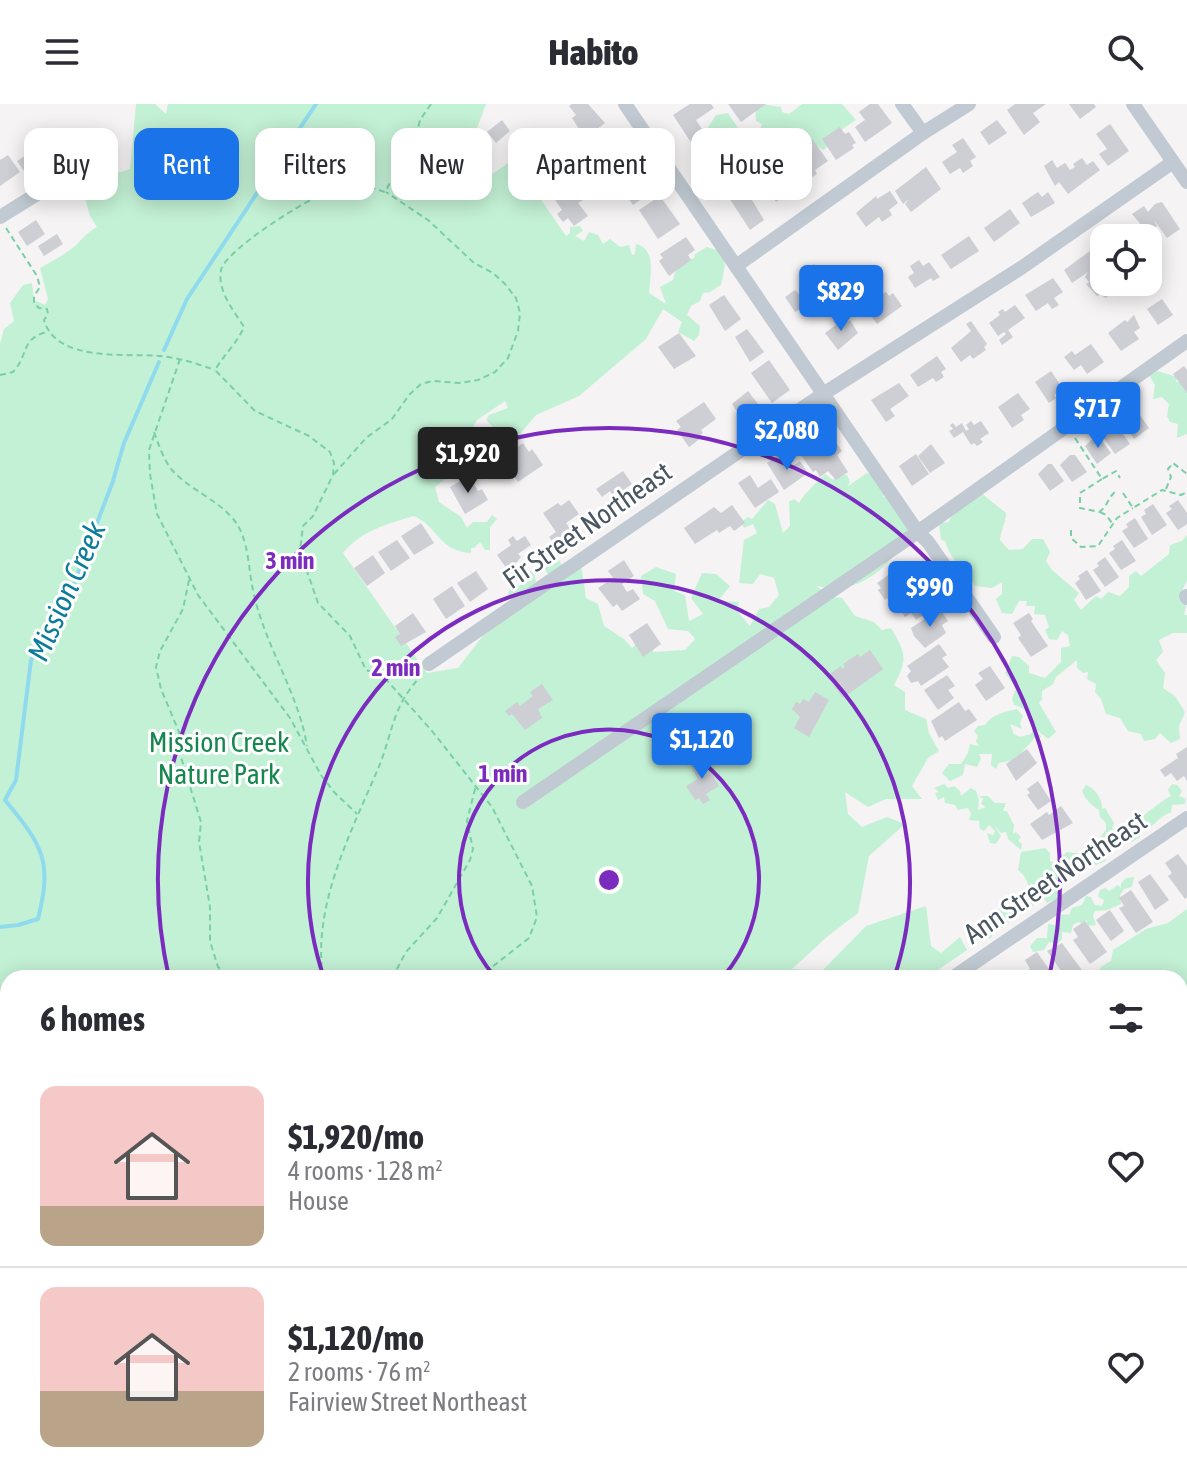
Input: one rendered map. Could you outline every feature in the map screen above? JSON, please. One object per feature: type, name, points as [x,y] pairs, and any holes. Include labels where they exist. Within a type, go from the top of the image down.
[{"type":"street","points":[[625,104],[917,531],[928,542],[994,637]]},
{"type":"street","points":[[902,104],[923,133]]},
{"type":"street","points":[[736,266],[923,133],[969,104]]},
{"type":"street","points":[[1133,104],[1187,182]]},
{"type":"street","name":"Fir Street Northeast","points":[[429,664],[823,394],[1021,268],[1173,162]]},
{"type":"street","points":[[3,222],[33,200]]},
{"type":"street","points":[[523,802],[1187,341]]},
{"type":"street","name":"Ann Street Northeast","points":[[964,970],[1187,818]]},
{"type":"path","points":[[385,192],[431,104]]},
{"type":"path","points":[[215,370],[226,352],[238,341],[244,327],[230,307],[221,280],[221,268],[250,238],[322,194],[347,184],[385,192],[428,220],[474,263],[493,273],[516,298],[520,313],[518,331],[508,358],[495,372],[469,382],[421,384],[409,395],[392,419],[366,438],[333,475],[313,516],[303,526],[300,551],[318,603],[350,636],[366,670],[383,676],[476,784],[522,863],[532,886],[537,917],[529,938],[488,970]]},
{"type":"path","points":[[3,222],[37,276],[40,287],[34,296],[34,303],[39,308],[47,309],[44,320],[47,332],[82,350],[180,359],[215,370],[255,411],[309,436],[330,452],[334,463],[333,475]]},
{"type":"path","points":[[0,375],[13,372],[24,357],[25,346],[34,336],[47,332]]},
{"type":"path","points":[[180,359],[149,450],[157,514],[189,579],[290,718],[334,792],[357,814]]},
{"type":"path","points":[[153,431],[173,472],[226,511],[242,532],[255,601],[299,711],[307,749]]},
{"type":"path","points":[[1074,437],[1102,479]]},
{"type":"path","points":[[1171,458],[1187,474]]},
{"type":"path","points":[[1071,530],[1074,543],[1081,547],[1098,546],[1112,523],[1165,489],[1171,477],[1168,469],[1173,463]]},
{"type":"path","points":[[1080,508],[1080,493],[1116,471],[1120,478]]},
{"type":"path","points":[[1165,489],[1181,495],[1187,492]]},
{"type":"path","points":[[1099,512],[1116,491]]},
{"type":"path","points":[[1123,493],[1133,508]]},
{"type":"path","points":[[1074,508],[1099,512],[1112,523]]},
{"type":"path","points":[[189,579],[183,609],[165,639],[156,667],[161,689],[179,732],[180,754],[201,822],[199,842],[210,907],[210,941],[221,970]]},
{"type":"path","points":[[322,970],[320,940],[332,888],[357,814],[390,740],[403,700],[429,664]]},
{"type":"path","points":[[396,970],[406,952],[437,918],[470,860],[473,849],[467,821],[476,784]]},
{"type":"green space","name":"Mission Creek Nature Park","points":[[136,104],[155,104],[166,114],[168,104],[486,104],[477,128],[391,128],[391,200],[492,200],[492,174],[508,163],[508,200],[541,200],[566,236],[570,233],[570,227],[580,226],[583,231],[575,236],[584,241],[589,232],[598,235],[603,244],[610,239],[620,247],[629,245],[632,255],[635,254],[636,244],[643,247],[651,264],[649,293],[666,304],[660,287],[673,280],[680,266],[707,247],[720,251],[725,265],[721,285],[703,293],[687,315],[700,326],[699,335],[694,341],[678,332],[682,322],[663,309],[646,339],[579,396],[536,415],[520,434],[494,441],[487,435],[487,430],[494,428],[486,420],[489,415],[508,408],[505,401],[477,420],[466,440],[473,446],[474,457],[456,465],[453,473],[435,487],[439,502],[461,517],[467,528],[473,522],[487,522],[492,515],[497,519],[490,527],[490,550],[485,550],[480,542],[471,548],[471,553],[452,548],[414,516],[367,533],[343,553],[427,673],[458,668],[495,620],[510,610],[519,593],[512,597],[508,594],[510,589],[521,585],[529,571],[534,572],[536,582],[525,590],[551,578],[545,570],[547,553],[562,565],[581,564],[586,598],[598,604],[604,626],[632,648],[641,639],[654,645],[653,652],[685,650],[695,639],[688,631],[668,629],[655,601],[643,594],[641,576],[656,567],[676,574],[674,591],[685,595],[689,621],[703,614],[691,598],[702,573],[716,574],[730,586],[718,601],[739,602],[737,611],[750,626],[759,609],[769,607],[779,595],[774,578],[760,574],[753,584],[739,583],[744,540],[757,533],[753,524],[744,528],[741,522],[748,517],[752,519],[768,500],[775,504],[783,533],[790,526],[789,502],[794,499],[799,503],[825,474],[833,480],[839,474],[847,475],[850,482],[847,487],[867,473],[878,477],[888,492],[882,497],[889,496],[907,510],[907,546],[899,548],[882,568],[859,583],[839,589],[816,586],[831,597],[842,598],[855,616],[874,622],[882,630],[891,628],[903,656],[902,669],[894,685],[905,692],[905,710],[926,719],[929,733],[939,751],[928,758],[912,786],[922,799],[886,799],[868,807],[845,792],[848,814],[862,827],[887,817],[905,824],[869,856],[858,913],[792,969],[823,970],[0,970],[0,344],[4,329],[14,321],[10,303],[23,285],[32,283],[34,300],[45,305],[48,299],[40,268],[69,251],[97,227],[86,200],[118,200],[118,173],[130,169]]},
{"type":"green space","points":[[802,104],[842,104],[856,120],[838,132],[824,150],[812,143],[812,128],[761,128],[762,124],[756,121],[755,106],[781,107],[782,112],[789,114]]},
{"type":"green space","points":[[728,113],[738,128],[708,128],[716,115]]},
{"type":"green space","points":[[1157,371],[1177,377],[1176,382],[1187,382],[1187,434],[1177,438],[1178,424],[1170,422],[1167,416],[1169,404],[1162,397],[1153,399],[1155,385],[1149,375]]},
{"type":"green space","points":[[981,493],[1006,513],[1000,540],[1009,550],[1023,549],[1032,539],[1043,539],[1050,552],[1046,561],[1079,593],[1074,600],[1081,610],[1096,596],[1101,599],[1108,592],[1120,596],[1129,587],[1129,576],[1136,571],[1141,576],[1169,554],[1170,545],[1182,541],[1187,535],[1187,581],[1180,594],[1187,601],[1184,615],[1187,615],[1187,633],[1173,633],[1159,640],[1163,652],[1156,660],[1165,673],[1163,688],[1175,696],[1185,712],[1179,726],[1180,739],[1171,743],[1160,733],[1155,739],[1144,741],[1141,734],[1128,731],[1120,718],[1106,714],[1095,692],[1096,684],[1087,679],[1088,672],[1083,673],[1077,668],[1077,660],[1042,691],[1039,703],[1056,732],[1048,739],[1035,729],[1028,713],[1014,705],[1012,699],[1016,688],[1005,673],[1012,656],[1019,657],[1029,666],[1029,673],[1045,678],[1061,662],[1061,648],[1070,646],[1068,635],[1062,631],[1057,640],[1049,639],[1045,630],[1049,627],[1045,615],[1034,614],[1035,606],[1026,606],[1027,601],[1019,601],[1012,614],[1002,613],[996,599],[1002,594],[1002,582],[992,588],[975,586],[965,570],[966,565],[959,566],[945,541],[941,540],[939,523],[949,522],[952,514]]},
{"type":"green space","points":[[1017,709],[1023,716],[1020,723],[1022,729],[1010,724],[1014,734],[1020,737],[1031,734],[1033,729],[1042,737],[1034,738],[1018,759],[999,763],[996,769],[991,765],[992,754],[979,754],[981,759],[977,767],[965,764],[963,775],[950,781],[942,773],[949,764],[961,764],[970,744],[979,746],[974,731],[978,726],[985,725],[999,714]]},
{"type":"green space","points":[[944,784],[948,788],[954,786],[961,796],[971,788],[976,791],[978,810],[986,807],[981,804],[983,799],[979,796],[988,796],[995,803],[1006,803],[1003,811],[1007,811],[1014,825],[1013,834],[1016,832],[1021,837],[1018,841],[1022,844],[1021,850],[1008,839],[1006,832],[1001,833],[994,825],[1001,836],[996,844],[990,843],[987,833],[993,835],[995,831],[989,825],[984,831],[980,829],[979,821],[969,820],[971,814],[968,808],[958,810],[955,805],[945,803],[944,797],[938,800],[935,793],[939,792],[934,788]]},
{"type":"green space","points":[[1172,784],[1182,791],[1179,796],[1186,799],[1185,804],[1172,805],[1171,813],[1142,830],[1140,837],[1132,842],[1128,835],[1117,851],[1111,849],[1105,861],[1096,865],[1088,863],[1081,874],[1064,873],[1058,876],[1061,891],[1058,898],[1047,903],[1041,894],[1036,897],[1033,906],[1024,898],[1024,893],[1029,893],[1029,889],[1018,870],[1021,852],[1045,848],[1050,853],[1050,861],[1055,863],[1067,852],[1083,854],[1089,850],[1086,842],[1097,847],[1096,842],[1106,830],[1106,823],[1100,817],[1099,810],[1083,794],[1086,785],[1098,795],[1102,809],[1105,808],[1114,823],[1112,829],[1124,832],[1123,827],[1171,796],[1168,790]]},
{"type":"green space","points":[[1134,877],[1132,887],[1124,889],[1120,895],[1121,904],[1095,911],[1096,925],[1086,926],[1087,920],[1082,924],[1078,922],[1073,925],[1071,933],[1062,932],[1062,939],[1057,944],[1049,942],[1044,950],[1033,952],[1030,946],[1037,938],[1047,938],[1048,924],[1056,925],[1062,914],[1069,915],[1072,908],[1082,905],[1086,896],[1091,897],[1095,905],[1102,906],[1104,900],[1098,897],[1100,890],[1105,888],[1109,891],[1118,885],[1121,888],[1126,878]]},
{"type":"green space","points":[[1013,900],[1026,908],[1002,928],[995,930],[991,938],[976,940],[973,934],[975,927],[987,920],[988,914],[1003,907],[1009,909]]},
{"type":"green space","name":"Mission Creek Nature Park","points":[[926,906],[931,946],[941,953],[960,937],[967,950],[938,970],[823,970],[866,926]]},
{"type":"green space","points":[[1187,909],[1187,970],[1099,970],[1111,961],[1113,950],[1146,929],[1168,923]]},
{"type":"building","points":[[588,104],[605,123],[598,128],[578,128],[572,118],[576,115],[569,106]]},
{"type":"building","points":[[690,104],[711,104],[714,108],[696,120],[701,128],[691,128],[691,142],[673,115]]},
{"type":"building","points":[[728,104],[766,104],[741,122]]},
{"type":"building","points":[[870,104],[878,104],[892,123],[865,142],[855,127],[865,120],[859,112]]},
{"type":"building","points":[[1015,104],[1046,104],[1033,113],[1040,122],[1024,135],[1007,110]]},
{"type":"building","points":[[1069,104],[1094,104],[1096,107],[1080,119]]},
{"type":"building","points":[[502,120],[508,133],[496,143],[492,138],[492,128]]},
{"type":"building","points":[[997,120],[1007,133],[989,145],[980,132]]},
{"type":"building","points":[[1110,124],[1129,151],[1108,166],[1099,154],[1107,149],[1096,134]]},
{"type":"building","points":[[840,127],[845,134],[849,132],[856,143],[852,145],[854,148],[836,160],[822,139]]},
{"type":"building","points":[[963,138],[976,157],[970,161],[973,166],[963,173],[960,168],[950,174],[942,162],[957,152],[952,145]]},
{"type":"building","points":[[812,139],[828,161],[815,170],[817,174],[812,177]]},
{"type":"building","points":[[8,155],[20,172],[0,186],[0,160]]},
{"type":"building","points":[[24,156],[24,171],[17,161]]},
{"type":"building","points":[[1082,158],[1087,165],[1093,161],[1100,170],[1068,194],[1059,182],[1055,186],[1044,166],[1052,160],[1057,168],[1065,163],[1070,170]]},
{"type":"building","points":[[926,167],[941,189],[911,212],[905,204],[909,199],[903,204],[895,191]]},
{"type":"building","points":[[890,191],[898,203],[889,210],[892,215],[882,222],[879,217],[866,227],[856,213],[876,196],[877,199]]},
{"type":"building","points":[[1038,192],[1042,197],[1048,192],[1055,203],[1031,217],[1022,203]]},
{"type":"building","points":[[555,200],[582,200],[578,203],[588,216],[574,226],[568,218],[563,222],[557,214],[562,210]]},
{"type":"building","points":[[654,200],[663,200],[680,224],[658,239],[639,210]]},
{"type":"building","points":[[730,200],[752,200],[764,220],[750,230]]},
{"type":"building","points":[[1162,202],[1180,229],[1167,238],[1162,224],[1154,220],[1156,224],[1140,224],[1132,214],[1144,206],[1148,212],[1155,204]]},
{"type":"building","points":[[1010,209],[1020,223],[994,242],[984,228]]},
{"type":"building","points":[[36,220],[45,234],[27,246],[18,232]]},
{"type":"building","points":[[57,234],[63,244],[44,256],[38,246]]},
{"type":"building","points":[[969,236],[979,251],[951,269],[941,255]]},
{"type":"building","points":[[686,237],[695,250],[688,255],[691,260],[669,276],[659,261],[663,258],[660,254]]},
{"type":"building","points":[[1090,251],[1090,288],[1085,277],[1088,272],[1072,283],[1064,270]]},
{"type":"building","points":[[919,260],[923,266],[929,262],[940,277],[933,281],[931,278],[915,288],[908,277],[914,273],[910,266]]},
{"type":"building","points":[[814,264],[828,285],[818,292],[815,288],[810,292],[800,276]]},
{"type":"building","points":[[1053,278],[1063,292],[1054,298],[1059,305],[1052,309],[1048,303],[1036,311],[1025,295]]},
{"type":"building","points":[[795,290],[808,304],[795,312],[785,297]]},
{"type":"building","points":[[886,292],[889,296],[893,293],[902,306],[877,324],[867,310],[880,301],[878,297]]},
{"type":"building","points":[[724,295],[741,319],[725,331],[709,305]]},
{"type":"building","points":[[850,297],[859,310],[848,318],[839,304]]},
{"type":"building","points":[[1162,299],[1173,315],[1158,325],[1147,309]]},
{"type":"building","points":[[1015,305],[1025,318],[1008,330],[1013,337],[1002,345],[999,340],[1006,334],[1004,332],[998,336],[989,323],[1000,315],[998,312],[1003,309],[1005,312]]},
{"type":"building","points":[[1134,315],[1140,328],[1134,332],[1139,339],[1121,351],[1108,333]]},
{"type":"building","points":[[839,316],[845,323],[850,320],[858,333],[838,350],[825,333],[836,325],[833,321]]},
{"type":"building","points":[[971,321],[987,344],[984,347],[986,350],[973,359],[970,355],[961,362],[951,348],[971,331],[966,324]]},
{"type":"building","points":[[747,329],[764,352],[750,362],[735,337]]},
{"type":"building","points":[[679,333],[696,356],[674,369],[658,347]]},
{"type":"building","points":[[1091,344],[1104,362],[1087,374],[1081,365],[1074,370],[1064,357],[1072,351],[1075,355]]},
{"type":"building","points":[[937,356],[946,369],[941,372],[944,377],[936,382],[933,378],[918,387],[910,375]]},
{"type":"building","points":[[769,360],[790,390],[772,403],[751,373]]},
{"type":"building","points":[[1184,366],[1187,370],[1187,393],[1173,374]]},
{"type":"building","points":[[1051,371],[1063,389],[1049,403],[1035,382]]},
{"type":"building","points":[[899,383],[909,396],[890,409],[895,416],[886,422],[871,400]]},
{"type":"building","points":[[748,391],[758,404],[739,414],[732,404]]},
{"type":"building","points":[[1018,393],[1030,409],[1021,415],[1024,420],[1012,428],[998,407]]},
{"type":"building","points":[[704,402],[716,419],[701,430],[701,438],[689,447],[677,430],[681,427],[676,421]]},
{"type":"building","points":[[1137,411],[1149,428],[1134,439],[1122,422]]},
{"type":"building","points":[[971,421],[974,425],[981,421],[989,433],[980,439],[983,442],[977,446],[974,443],[971,445],[963,432],[954,438],[949,431],[953,429],[950,425],[953,423],[956,427],[962,423],[966,431],[969,429],[966,425]]},
{"type":"building","points":[[825,427],[842,451],[837,455],[848,472],[836,480],[828,471],[820,477],[816,470],[813,472],[793,444],[807,434],[810,438]]},
{"type":"building","points":[[1118,427],[1130,444],[1115,454],[1103,437]]},
{"type":"building","points":[[1099,437],[1111,453],[1097,464],[1085,446]]},
{"type":"building","points":[[523,443],[529,452],[532,449],[543,465],[518,482],[510,470],[517,465],[509,453]]},
{"type":"building","points":[[931,444],[945,463],[930,473],[918,456]]},
{"type":"building","points":[[780,454],[790,468],[800,461],[808,473],[784,490],[767,463]]},
{"type":"building","points":[[916,454],[929,474],[912,486],[899,466]]},
{"type":"building","points":[[1070,455],[1075,455],[1087,472],[1072,482],[1060,465]]},
{"type":"building","points":[[1052,464],[1064,481],[1050,491],[1038,474]]},
{"type":"building","points":[[623,471],[632,484],[619,493],[612,494],[610,491],[602,497],[596,489]]},
{"type":"building","points":[[750,475],[758,488],[771,479],[779,492],[755,508],[738,483]]},
{"type":"building","points":[[469,476],[488,500],[465,514],[450,487]]},
{"type":"building","points":[[569,500],[579,514],[566,523],[571,530],[553,542],[549,537],[556,532],[543,513]]},
{"type":"building","points":[[1178,500],[1187,513],[1187,524],[1178,530],[1166,513],[1172,509],[1169,506]]},
{"type":"building","points":[[1153,504],[1167,525],[1152,535],[1141,517],[1146,514],[1144,510]]},
{"type":"building","points":[[732,505],[745,523],[734,531],[730,526],[719,533],[717,530],[695,544],[684,528],[714,507],[721,513]]},
{"type":"building","points":[[1135,518],[1148,539],[1134,548],[1122,531]]},
{"type":"building","points":[[421,523],[434,543],[414,555],[401,536]]},
{"type":"building","points":[[513,536],[517,541],[525,536],[531,545],[518,554],[521,557],[507,569],[497,555],[511,545],[508,540]]},
{"type":"building","points":[[397,540],[410,558],[391,571],[378,552]]},
{"type":"building","points":[[1122,540],[1136,561],[1121,570],[1109,553]]},
{"type":"building","points":[[373,555],[385,573],[367,586],[354,568]]},
{"type":"building","points":[[1105,557],[1119,577],[1105,587],[1093,570]]},
{"type":"building","points":[[624,560],[634,576],[622,584],[627,592],[633,589],[640,599],[622,611],[617,604],[613,607],[598,588],[613,578],[608,571]]},
{"type":"building","points":[[904,564],[911,573],[914,570],[922,581],[891,603],[878,590],[881,588],[877,583]]},
{"type":"building","points":[[1087,570],[1101,591],[1086,600],[1075,583],[1080,579],[1078,576]]},
{"type":"building","points":[[476,571],[488,589],[470,602],[457,583]]},
{"type":"building","points":[[452,586],[465,606],[446,619],[433,599]]},
{"type":"building","points":[[919,588],[925,597],[931,592],[939,604],[916,620],[911,613],[905,617],[900,609],[906,605],[902,600]]},
{"type":"building","points":[[940,609],[948,621],[942,625],[946,633],[925,648],[911,628]]},
{"type":"building","points":[[413,613],[426,632],[401,646],[395,637],[400,634],[395,626]]},
{"type":"building","points":[[1029,613],[1048,646],[1031,657],[1018,638],[1021,635],[1013,623]]},
{"type":"building","points":[[647,623],[661,644],[643,657],[629,635]]},
{"type":"building","points":[[939,644],[947,655],[942,658],[949,667],[921,686],[918,681],[911,683],[907,676],[911,671],[907,666]]},
{"type":"building","points":[[870,650],[883,669],[843,698],[827,676],[841,666],[842,669],[845,667],[843,664],[858,654],[860,657]]},
{"type":"building","points":[[990,666],[1005,688],[986,701],[975,685],[983,679],[978,673]]},
{"type":"building","points":[[947,675],[955,686],[948,690],[954,698],[938,710],[924,690]]},
{"type":"building","points":[[542,684],[553,700],[538,709],[542,718],[525,730],[512,714],[509,716],[505,711],[517,702],[520,706],[533,696],[530,692]]},
{"type":"building","points":[[815,692],[829,700],[809,737],[794,728],[800,717],[792,709],[796,702],[800,704],[803,699],[809,702]]},
{"type":"building","points":[[959,702],[977,720],[945,741],[942,736],[939,738],[931,721]]},
{"type":"building","points":[[1187,747],[1187,781],[1184,776],[1177,781],[1171,773],[1165,777],[1160,770],[1178,758],[1176,754]]},
{"type":"building","points":[[1027,749],[1037,763],[1016,781],[1006,764]]},
{"type":"building","points":[[701,755],[709,769],[701,774],[703,777],[711,772],[719,786],[706,794],[710,800],[703,804],[699,798],[695,800],[686,786],[698,779],[689,763]]},
{"type":"building","points":[[1038,781],[1051,801],[1038,810],[1027,795],[1030,793],[1027,789]]},
{"type":"building","points":[[1061,806],[1073,823],[1042,840],[1030,824]]},
{"type":"building","points":[[1178,854],[1187,866],[1185,899],[1168,876],[1172,873],[1165,863]]},
{"type":"building","points":[[1150,874],[1169,900],[1155,910],[1138,882]]},
{"type":"building","points":[[1131,890],[1153,922],[1136,933],[1119,908],[1124,906],[1119,898]]},
{"type":"building","points":[[1110,910],[1124,931],[1111,941],[1096,920]]},
{"type":"building","points":[[1085,921],[1107,952],[1090,964],[1073,940],[1078,937],[1073,929]]},
{"type":"building","points":[[1062,943],[1082,970],[1060,970],[1047,951]]},
{"type":"building","points":[[1037,952],[1049,970],[1029,970],[1025,960]]},
{"type":"waterway","name":"Mission Creek","points":[[164,350],[187,299],[316,104]]},
{"type":"waterway","name":"Mission Creek","points":[[0,927],[38,919],[44,882],[44,867],[36,842],[5,800],[16,780],[31,660],[70,594],[113,481],[124,443],[159,362]]}]
